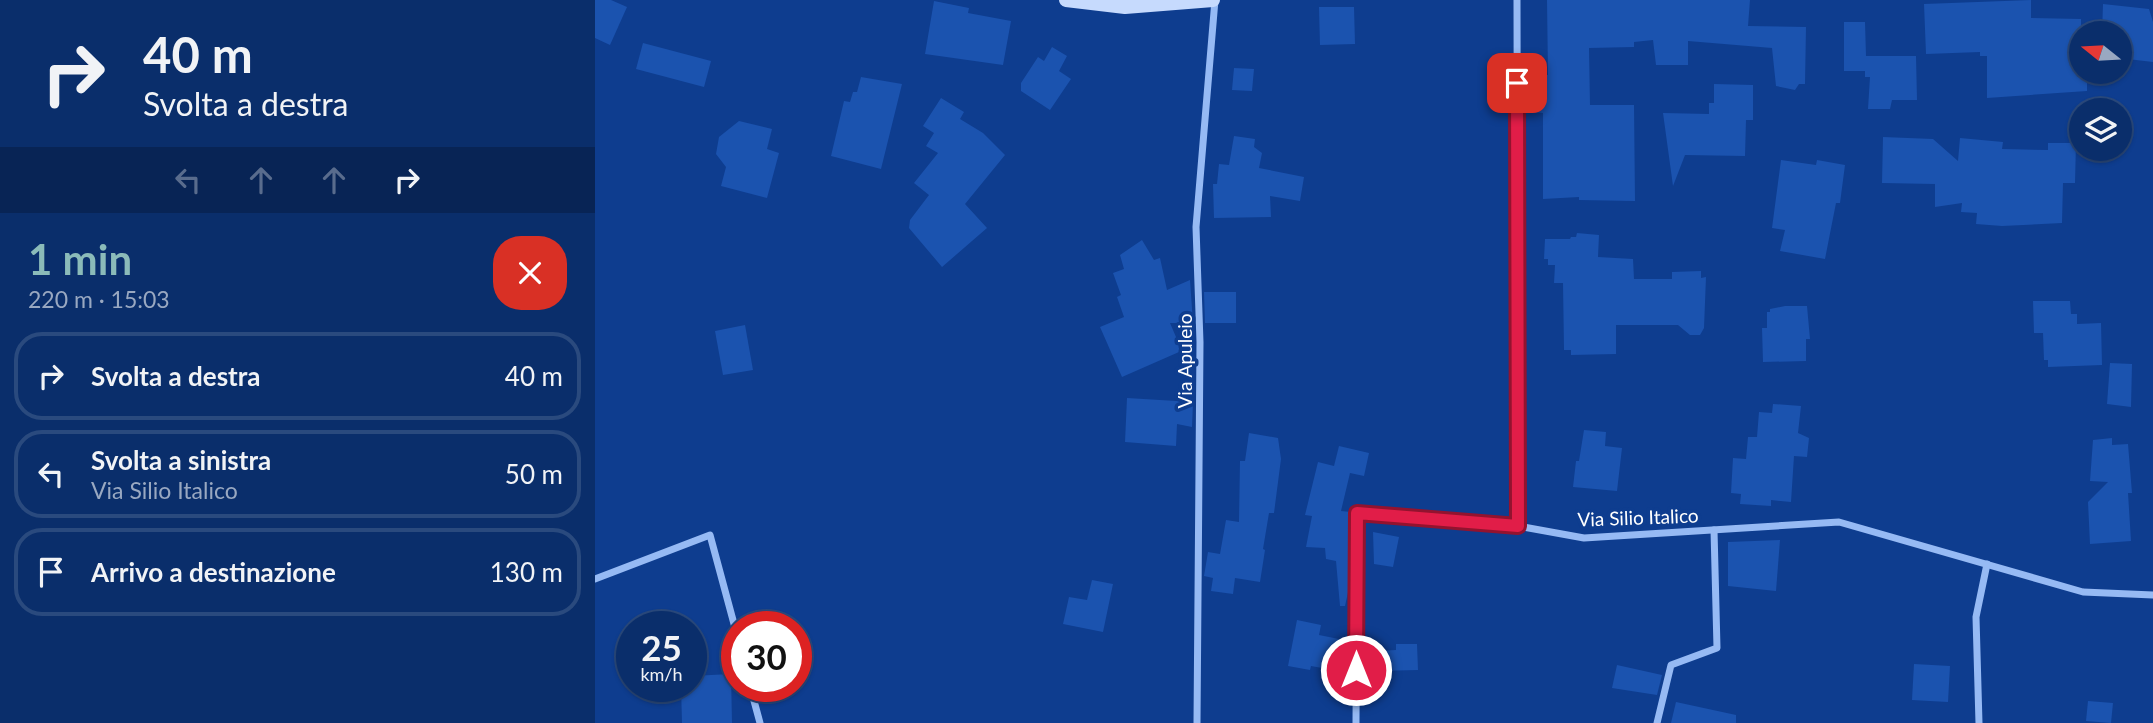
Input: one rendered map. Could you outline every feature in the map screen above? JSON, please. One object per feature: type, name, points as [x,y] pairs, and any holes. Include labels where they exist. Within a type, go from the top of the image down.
[{"type":"street","points":[[1066,0],[1125,7],[1214,0]]},
{"type":"street","name":"Via Apuleio","points":[[1197,723],[1200,342],[1196,227],[1214,0]]},
{"type":"street","points":[[1517,0],[1518,526]]},
{"type":"street","name":"Via Silio Italico","points":[[1356,723],[1357,513],[1518,526],[1584,538],[1839,522],[2083,592],[2153,595]]},
{"type":"street","points":[[1657,723],[1671,665],[1717,648],[1714,530]]},
{"type":"street","points":[[595,579],[710,535],[731,611]]},
{"type":"street","points":[[1979,723],[1976,617],[1987,564]]},
{"type":"street","points":[[754,702],[760,723]]},
{"type":"building","points":[[595,0],[611,0],[627,7],[610,45],[595,38]]},
{"type":"building","points":[[1547,0],[1750,0],[1748,26],[1806,27],[1805,84],[1799,84],[1795,90],[1776,86],[1772,48],[1688,41],[1688,65],[1656,65],[1653,40],[1634,42],[1634,47],[1589,48],[1590,105],[1634,105],[1635,201],[1579,200],[1579,197],[1543,199],[1543,113],[1532,112],[1536,75],[1548,75]]},
{"type":"building","points":[[2031,0],[2031,18],[2081,19],[2069,21],[2069,84],[2087,84],[2087,91],[1987,98],[1987,56],[1980,56],[1980,52],[1926,54],[1924,4]]},
{"type":"building","points":[[934,1],[969,8],[968,13],[1011,21],[1003,65],[925,54]]},
{"type":"building","points":[[2103,4],[2149,9],[2153,22],[2153,62],[2132,60],[2132,21],[2102,21]]},
{"type":"building","points":[[1319,7],[1354,7],[1355,44],[1320,45]]},
{"type":"building","points":[[1844,22],[1865,22],[1866,56],[1916,56],[1917,100],[1892,100],[1890,109],[1868,109],[1870,77],[1865,77],[1865,71],[1844,71]]},
{"type":"building","points":[[643,43],[711,61],[704,87],[636,69]]},
{"type":"building","points":[[1052,47],[1067,56],[1059,71],[1071,79],[1050,110],[1021,91],[1021,83],[1038,57],[1044,61]]},
{"type":"building","points":[[1234,68],[1254,69],[1252,91],[1232,90]]},
{"type":"building","points":[[861,77],[902,84],[881,169],[831,156],[844,101],[850,102],[853,92],[857,92]]},
{"type":"building","points":[[1714,84],[1753,85],[1753,120],[1746,120],[1745,156],[1685,155],[1673,186],[1663,113],[1709,114],[1709,103],[1714,103]]},
{"type":"building","points":[[941,98],[964,112],[960,119],[983,133],[1005,155],[965,204],[987,228],[942,267],[909,228],[910,220],[929,195],[914,183],[938,153],[926,146],[934,133],[923,126]]},
{"type":"building","points":[[739,121],[772,129],[767,149],[779,153],[767,198],[721,186],[726,167],[716,154],[719,137]]},
{"type":"building","points":[[1234,136],[1255,139],[1254,147],[1262,153],[1259,168],[1304,177],[1300,201],[1270,196],[1271,217],[1214,218],[1213,184],[1217,184],[1219,164],[1229,165]]},
{"type":"building","points":[[1883,137],[1933,139],[1958,161],[1960,138],[2003,142],[2002,149],[2048,150],[2048,143],[2069,143],[2069,161],[2076,161],[2075,183],[2063,183],[2062,223],[2002,226],[1976,224],[1977,213],[1961,212],[1962,203],[1935,207],[1935,184],[1882,183]]},
{"type":"building","points":[[1781,160],[1816,165],[1817,160],[1845,165],[1840,203],[1836,203],[1825,259],[1780,251],[1785,230],[1772,228]]},
{"type":"building","points":[[1577,233],[1599,235],[1598,257],[1633,259],[1634,279],[1672,279],[1672,272],[1701,271],[1701,278],[1706,277],[1704,328],[1700,335],[1690,335],[1678,325],[1616,325],[1616,354],[1571,355],[1571,350],[1564,350],[1563,283],[1554,283],[1555,265],[1548,265],[1548,259],[1544,259],[1545,239],[1570,239],[1576,237]]},
{"type":"building","points":[[1142,240],[1154,260],[1160,258],[1167,290],[1190,280],[1193,323],[1170,323],[1179,344],[1179,352],[1122,377],[1100,327],[1124,317],[1117,297],[1121,295],[1113,273],[1124,269],[1120,255]]},
{"type":"building","points":[[1204,292],[1236,292],[1236,323],[1205,323]]},
{"type":"building","points":[[2033,301],[2070,301],[2071,314],[2077,314],[2077,324],[2101,323],[2102,365],[2048,367],[2048,360],[2044,360],[2043,333],[2034,333]]},
{"type":"building","points":[[1785,306],[1807,306],[1810,339],[1806,339],[1806,361],[1763,362],[1762,328],[1767,328],[1767,312]]},
{"type":"building","points":[[745,325],[753,370],[723,375],[715,331]]},
{"type":"building","points":[[2110,363],[2132,364],[2131,407],[2107,404]]},
{"type":"building","points":[[1127,398],[1193,402],[1192,427],[1177,424],[1176,446],[1125,442]]},
{"type":"building","points":[[1773,404],[1801,406],[1798,433],[1809,438],[1807,457],[1794,456],[1791,502],[1771,500],[1771,506],[1740,504],[1741,494],[1731,493],[1733,458],[1746,459],[1748,437],[1757,437],[1759,412],[1772,413]]},
{"type":"building","points":[[1584,430],[1606,432],[1605,446],[1622,448],[1617,491],[1573,487]]},
{"type":"building","points":[[1249,433],[1278,438],[1281,459],[1274,513],[1269,513],[1260,582],[1235,578],[1233,594],[1211,591],[1213,578],[1204,576],[1208,552],[1220,554],[1226,520],[1239,522],[1240,461],[1245,461]]},
{"type":"building","points":[[2112,438],[2112,445],[2128,444],[2132,493],[2128,493],[2131,541],[2090,544],[2088,502],[2108,482],[2090,481],[2093,440]]},
{"type":"building","points":[[1339,446],[1369,453],[1364,476],[1350,473],[1341,511],[1351,512],[1351,579],[1345,606],[1340,606],[1336,561],[1326,559],[1325,548],[1306,547],[1312,516],[1305,515],[1318,462],[1334,466]]},
{"type":"building","points":[[1373,532],[1399,537],[1393,567],[1374,564]]},
{"type":"building","points":[[1780,540],[1776,591],[1728,586],[1728,542]]},
{"type":"building","points":[[1092,580],[1113,584],[1103,632],[1063,624],[1069,597],[1087,600]]},
{"type":"building","points":[[1297,620],[1321,625],[1319,635],[1339,639],[1333,670],[1288,666]]},
{"type":"building","points":[[1396,644],[1417,644],[1418,670],[1376,671],[1376,651],[1396,650]]},
{"type":"building","points":[[1914,664],[1950,666],[1948,702],[1912,700]]},
{"type":"building","points":[[1617,665],[1662,675],[1657,695],[1612,688]]},
{"type":"building","points":[[721,674],[721,702],[732,702],[732,723],[682,723],[681,702],[707,702],[707,675]]},
{"type":"building","points":[[2088,701],[2113,703],[2111,723],[2086,721]]},
{"type":"building","points":[[1676,702],[1736,715],[1736,723],[1671,723]]},
{"type":"route","points":[[1356,670],[1357,513],[1518,526],[1517,83]]}]
